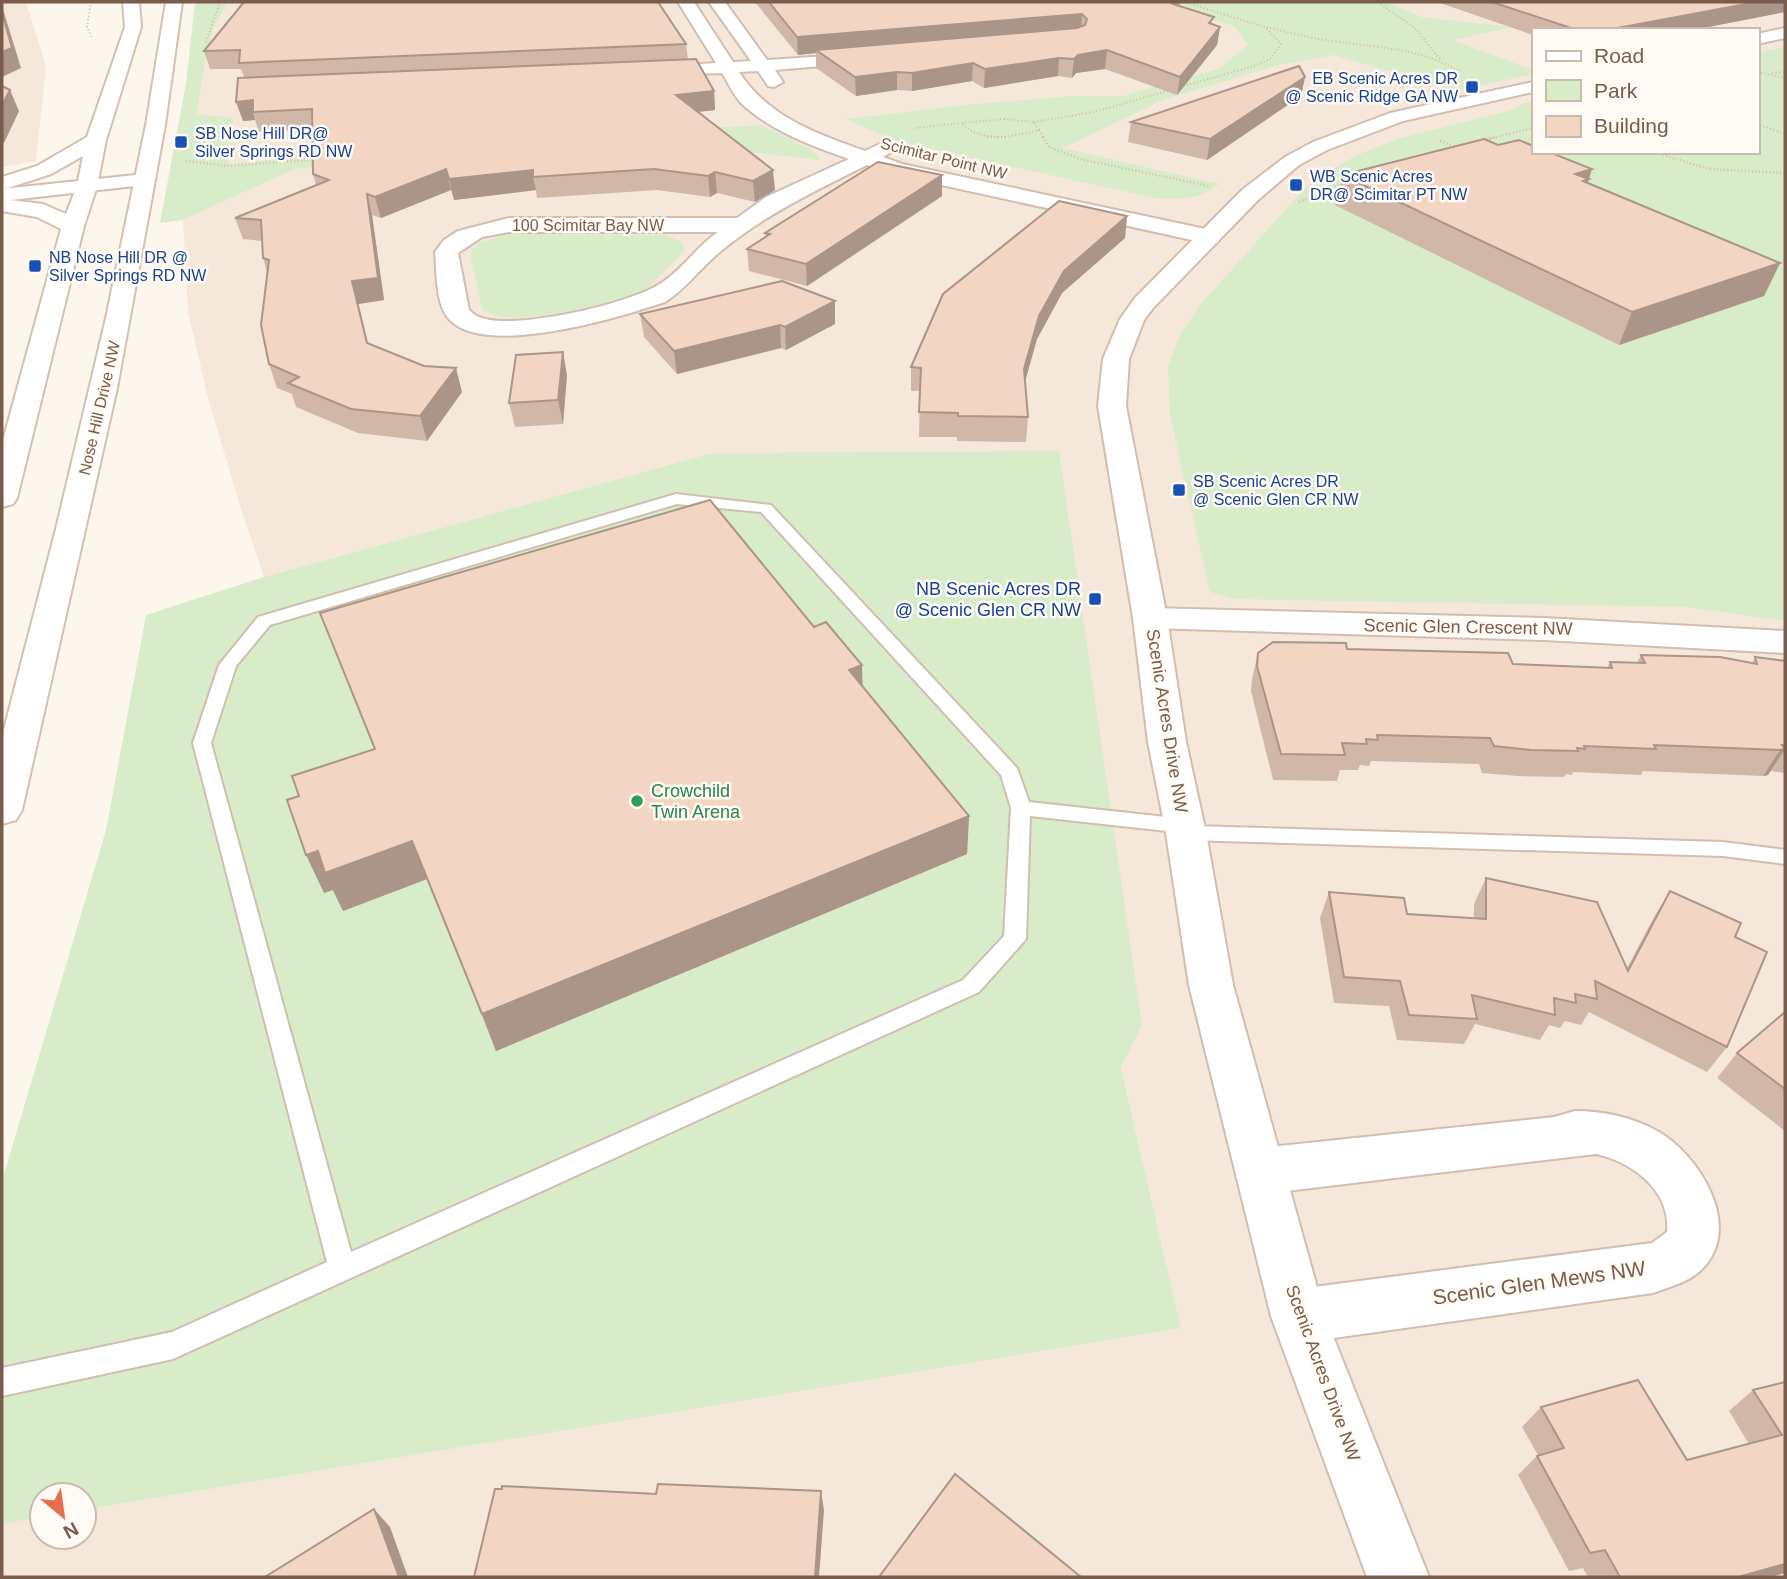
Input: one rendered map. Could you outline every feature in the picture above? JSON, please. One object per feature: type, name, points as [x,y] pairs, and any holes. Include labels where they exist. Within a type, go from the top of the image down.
[{"type":"street","points":[[2,498],[73,226],[87,186],[96,140],[133,27],[131,2]]},
{"type":"street","name":"Nose Hill Drive NW","points":[[2,810],[55,599],[116,334],[174,2]]},
{"type":"street","name":"Scimitar Point NW","points":[[686,2],[746,97],[775,119],[805,136],[864,148],[896,169],[1218,228]]},
{"type":"street","points":[[717,2],[762,66],[786,94]]},
{"type":"street","points":[[1759,38],[1785,33]]},
{"type":"street","points":[[634,73],[762,66],[884,55]]},
{"type":"street","name":"Scenic Acres Drive NW","points":[[1398,1577],[1298,1316],[1211,985],[1185,829],[1167,742],[1150,618],[1116,430],[1112,380],[1116,359],[1132,319],[1144,303],[1270,176],[1320,146],[1397,117],[1532,87]]},
{"type":"street","points":[[2,184],[44,170],[96,140]]},
{"type":"street","name":"Scimitar Point NW","points":[[889,147],[1218,228]]},
{"type":"street","name":"100 Scimitar Bay NW","points":[[738,225],[509,225],[480,230],[457,240],[446,252],[457,312],[470,324],[482,328],[516,329],[643,302],[671,288],[710,247],[774,202],[864,148],[889,147]]},
{"type":"street","points":[[2,195],[145,180]]},
{"type":"street","points":[[2,205],[43,211],[73,226]]},
{"type":"street","name":"Scenic Glen Crescent NW","points":[[1150,618],[1544,629],[1785,642]]},
{"type":"street","name":"Scenic Glen Mews NW","points":[[1261,1171],[1554,1139],[1570,1132],[1591,1131],[1615,1135],[1637,1144],[1658,1159],[1676,1177],[1690,1201],[1694,1224],[1689,1245],[1675,1260],[1653,1268],[1298,1316]]},
{"type":"lane","points":[[2,1382],[173,1345],[971,986],[1015,939],[1021,808],[1010,773],[766,508],[676,499],[264,621],[228,665],[202,743],[342,1268]]},
{"type":"lane","points":[[1021,808],[1185,829],[1723,849],[1785,857]]},
{"type":"path","points":[[1184,2],[1265,27],[1326,40],[1409,51],[1440,59]]},
{"type":"path","points":[[1378,2],[1415,28],[1440,59],[1474,84],[1497,94]]},
{"type":"path","points":[[1040,130],[996,138],[975,134],[961,123],[1004,119],[1034,122],[1135,102],[1257,65],[1270,59],[1281,44],[1265,27]]},
{"type":"path","points":[[208,36],[215,36]]},
{"type":"path","points":[[1759,72],[1785,78]]},
{"type":"path","points":[[1762,73],[1785,72]]},
{"type":"path","points":[[1034,122],[1049,147],[1080,159],[1213,187]]},
{"type":"path","points":[[1759,125],[1785,134]]},
{"type":"path","points":[[1471,144],[1532,128]]},
{"type":"path","points":[[1446,143],[1458,148],[1446,150]]},
{"type":"path","points":[[1660,154],[1709,169],[1785,173]]},
{"type":"path","points":[[186,163],[229,166],[319,159]]},
{"type":"path","points":[[1297,202],[1341,184]]},
{"type":"shaded area","points":[[2,2],[26,2],[46,66],[36,161],[2,167]]},
{"type":"shaded area","points":[[228,2],[1785,2],[1785,1577],[2,1577],[2,1524],[28,1519],[28,1551],[98,1551],[98,1508],[1181,1328],[1121,1066],[1141,1025],[712,453],[264,577],[240,506],[208,398],[188,312],[183,220],[295,169],[485,150],[718,149],[819,160],[760,125],[459,140],[227,164],[197,114],[206,56],[214,27]]},
{"type":"green space","points":[[195,2],[228,2],[214,27],[206,56],[197,114],[233,118],[228,164],[459,140],[761,125],[820,157],[818,160],[718,149],[485,150],[295,169],[183,220],[160,223],[186,83]]},
{"type":"green space","points":[[1150,2],[1387,2],[1421,17],[1513,27],[1453,40],[1532,70],[1532,74],[1457,91],[1333,55],[1279,65],[1165,99],[1063,148],[1219,184],[1197,196],[1184,198],[1159,199],[896,141],[846,119],[1073,96],[1123,96],[1221,68],[1248,44],[1234,26]]},
{"type":"green space","points":[[1785,47],[1785,621],[1687,607],[1233,599],[1210,592],[1170,416],[1168,367],[1180,335],[1200,305],[1305,188],[1357,155],[1397,139],[1513,110],[1532,101],[1532,154],[1759,154],[1759,53]]},
{"type":"green space","points":[[507,234],[663,235],[681,241],[685,250],[642,291],[584,308],[536,317],[514,318],[482,309],[470,254],[476,244]]},
{"type":"green space","points":[[1059,451],[1142,1025],[1121,1067],[1181,1328],[98,1508],[98,1481],[28,1481],[28,1519],[2,1524],[2,1181],[106,830],[146,615],[264,577],[712,453]]},
{"type":"building","points":[[244,2],[658,2],[686,44],[239,63],[240,50],[204,51]]},
{"type":"building","points":[[769,2],[1179,2],[1173,4],[1214,17],[1209,23],[1220,27],[1180,77],[1107,50],[1078,55],[1074,59],[1059,58],[985,69],[973,63],[912,73],[855,77],[816,50],[1077,28],[1085,25],[1087,19],[1082,14],[797,37]]},
{"type":"building","points":[[1492,2],[1757,2],[1618,28],[1571,28]]},
{"type":"building","points":[[2,13],[12,48],[2,52]]},
{"type":"building","points":[[696,59],[714,91],[676,95],[773,170],[753,181],[715,172],[708,176],[654,169],[533,177],[533,170],[449,179],[446,169],[375,197],[367,194],[378,278],[352,281],[367,343],[424,366],[456,368],[420,416],[351,409],[288,383],[299,377],[269,364],[261,325],[269,260],[263,258],[261,220],[235,218],[329,180],[313,174],[312,109],[253,112],[253,100],[236,102],[238,78]]},
{"type":"building","points":[[1299,66],[1305,77],[1210,139],[1131,122]]},
{"type":"building","points":[[2,86],[10,90],[2,105]]},
{"type":"building","points":[[1484,139],[1498,145],[1519,140],[1532,146],[1532,154],[1554,154],[1592,169],[1575,174],[1589,179],[1583,181],[1780,263],[1632,312],[1342,175]]},
{"type":"building","points":[[878,162],[942,175],[806,264],[747,249],[770,234],[765,233]]},
{"type":"building","points":[[1059,201],[1127,216],[1064,271],[1039,316],[1024,369],[1028,417],[958,416],[958,413],[919,412],[921,368],[911,367],[943,294]]},
{"type":"building","points":[[782,281],[835,301],[785,327],[780,325],[674,351],[640,314]]},
{"type":"building","points":[[563,352],[558,400],[509,403],[516,355]]},
{"type":"building","name":"Crowchild Twin Arena","points":[[710,500],[814,627],[826,622],[862,665],[849,670],[969,816],[482,1014],[412,841],[325,873],[318,851],[306,855],[287,800],[299,796],[292,776],[375,749],[320,613]]},
{"type":"building","points":[[1273,642],[1346,643],[1347,649],[1508,653],[1513,664],[1612,668],[1610,662],[1645,663],[1641,655],[1720,657],[1757,664],[1755,657],[1785,661],[1785,745],[1782,745],[1785,749],[1654,745],[1656,749],[1584,746],[1585,749],[1577,748],[1578,751],[1531,750],[1494,746],[1490,738],[1377,735],[1378,740],[1366,739],[1367,744],[1342,743],[1345,755],[1281,754],[1257,666],[1258,653]]},
{"type":"building","points":[[1486,878],[1597,902],[1628,971],[1670,891],[1741,923],[1735,937],[1767,952],[1727,1047],[1595,981],[1597,999],[1575,994],[1576,1003],[1554,998],[1555,1015],[1472,995],[1477,1019],[1409,1015],[1400,981],[1344,977],[1329,892],[1404,898],[1407,914],[1486,919]]},
{"type":"building","points":[[1785,1012],[1785,1089],[1737,1053]]},
{"type":"building","points":[[1638,1380],[1687,1460],[1782,1435],[1753,1390],[1785,1382],[1785,1564],[1738,1577],[1620,1577],[1605,1550],[1590,1553],[1537,1456],[1564,1448],[1541,1407]]},
{"type":"building","points":[[955,1474],[1081,1577],[879,1577]]},
{"type":"building","points":[[658,1484],[821,1491],[815,1577],[474,1577],[495,1489],[502,1489],[502,1486],[656,1494]]},
{"type":"building","points":[[374,1509],[399,1577],[265,1577]]},
{"type":"place","name":"EB Scenic Acres DR @ Scenic Ridge GA NW","points":[[1472,87]]},
{"type":"place","name":"SB Nose Hill DR@ Silver Springs RD NW","points":[[181,142]]},
{"type":"place","name":"WB Scenic Acres DR@ Scimitar PT NW","points":[[1296,185]]},
{"type":"place","name":"NB Nose Hill DR @ Silver Springs RD NW","points":[[35,266]]},
{"type":"place","name":"SB Scenic Acres DR @ Scenic Glen CR NW","points":[[1179,490]]},
{"type":"place","name":"NB Scenic Acres DR @ Scenic Glen CR NW","points":[[1095,599]]},
{"type":"place","name":"Crowchild Twin Arena","points":[[637,801]]}]
